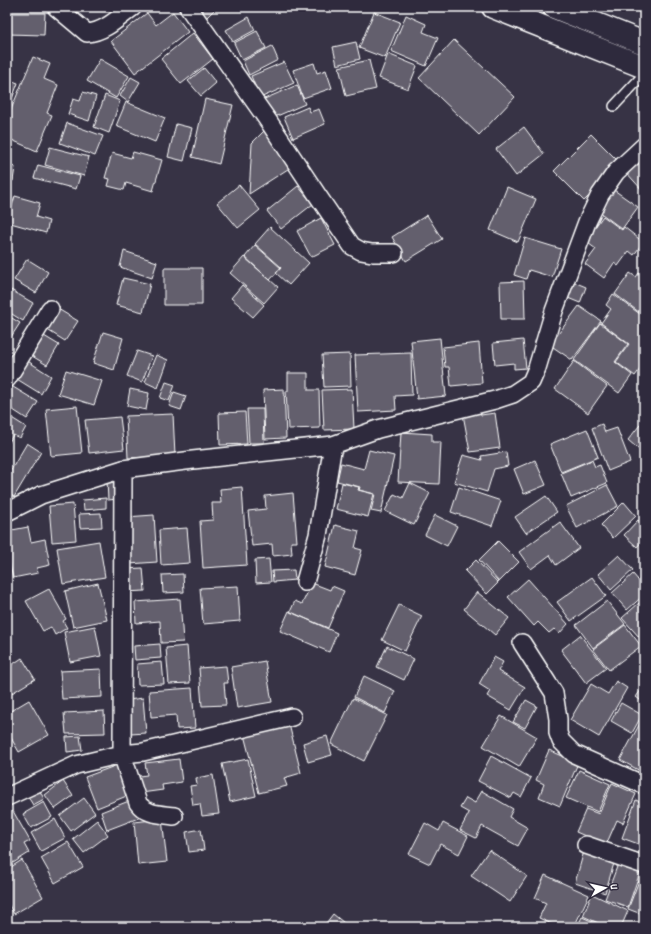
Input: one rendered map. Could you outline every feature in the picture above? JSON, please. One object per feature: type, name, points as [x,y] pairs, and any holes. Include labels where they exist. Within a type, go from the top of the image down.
[{"type":"main road","points":[[492,7],[644,67]]},
{"type":"main road","points":[[554,7],[644,43]]},
{"type":"street","points":[[56,7],[87,34],[95,33],[106,27],[133,7]]},
{"type":"street","points":[[188,7],[269,122],[352,246],[361,251],[372,253],[394,253]]},
{"type":"street","points":[[7,512],[41,495],[122,469],[333,445],[378,429],[495,400],[513,394],[531,382],[537,368],[554,312],[587,222],[600,195],[616,172],[644,146]]},
{"type":"street","points":[[7,379],[50,309]]},
{"type":"street","points":[[305,582],[318,535],[333,445]]},
{"type":"street","points":[[122,469],[122,754],[138,803],[142,808],[148,812],[174,816]]},
{"type":"street","points":[[522,643],[554,693],[558,719],[558,733],[561,741],[574,754],[644,785]]},
{"type":"street","points":[[7,797],[76,765],[122,754],[143,752],[292,717]]},
{"type":"street","points":[[586,845],[644,865]]},
{"type":"lane","points":[[614,106],[644,74]]},
{"type":"building","points":[[195,7],[217,7],[206,18]]},
{"type":"building","points":[[628,7],[644,7],[644,15]]},
{"type":"building","points":[[173,12],[188,32],[135,73],[111,41],[147,13],[156,25]]},
{"type":"building","points":[[374,12],[400,22],[385,58],[359,48]]},
{"type":"building","points":[[7,13],[45,13],[44,35],[7,34]]},
{"type":"building","points":[[406,15],[426,24],[423,32],[438,38],[426,66],[391,51]]},
{"type":"building","points":[[249,17],[255,30],[233,42],[226,30]]},
{"type":"building","points":[[257,31],[266,48],[242,60],[234,43]]},
{"type":"building","points":[[193,33],[213,59],[181,84],[161,59]]},
{"type":"building","points":[[454,40],[515,97],[479,135],[419,78]]},
{"type":"building","points":[[356,42],[360,59],[337,65],[333,47]]},
{"type":"building","points":[[272,46],[278,60],[249,75],[243,61]]},
{"type":"building","points":[[388,54],[417,66],[408,89],[379,78]]},
{"type":"building","points":[[33,57],[50,64],[44,79],[58,85],[47,113],[52,115],[37,151],[7,138],[7,119]]},
{"type":"building","points":[[100,59],[129,76],[116,98],[87,81]]},
{"type":"building","points":[[369,60],[376,89],[346,96],[339,67]]},
{"type":"building","points":[[284,62],[294,83],[260,98],[251,76]]},
{"type":"building","points":[[314,63],[317,73],[326,70],[332,88],[303,98],[293,70]]},
{"type":"building","points":[[204,68],[216,83],[201,96],[188,81]]},
{"type":"building","points":[[131,77],[140,82],[128,102],[120,96]]},
{"type":"building","points":[[7,79],[18,83],[7,112]]},
{"type":"building","points":[[297,85],[305,104],[270,119],[262,100]]},
{"type":"building","points":[[83,92],[96,96],[89,121],[68,114],[73,99],[80,101]]},
{"type":"building","points":[[105,95],[120,101],[109,133],[94,127]]},
{"type":"building","points":[[205,99],[233,105],[219,164],[192,157]]},
{"type":"building","points":[[126,102],[165,118],[155,142],[116,126]]},
{"type":"building","points":[[308,107],[310,112],[319,109],[325,124],[293,138],[284,117]]},
{"type":"building","points":[[67,123],[103,136],[95,156],[60,143]]},
{"type":"building","points":[[176,124],[192,128],[184,161],[168,157]]},
{"type":"building","points":[[524,127],[544,154],[516,176],[496,149]]},
{"type":"building","points":[[265,130],[291,167],[249,194],[252,143]]},
{"type":"building","points":[[591,134],[621,164],[584,201],[554,171]]},
{"type":"building","points":[[50,147],[89,157],[84,176],[45,165]]},
{"type":"building","points":[[133,152],[162,160],[153,191],[126,183],[124,190],[108,186],[110,179],[105,178],[112,153],[131,158]]},
{"type":"building","points":[[644,153],[644,190],[643,191],[625,171]]},
{"type":"building","points":[[7,165],[15,167],[13,181],[7,180]]},
{"type":"building","points":[[38,165],[80,176],[76,189],[34,178]]},
{"type":"building","points":[[239,185],[260,210],[238,228],[217,203]]},
{"type":"building","points":[[298,186],[313,204],[281,229],[267,211]]},
{"type":"building","points":[[507,187],[536,199],[518,242],[490,230]]},
{"type":"building","points":[[614,190],[638,207],[622,229],[598,211]]},
{"type":"building","points":[[15,196],[40,203],[36,217],[49,221],[46,233],[7,222]]},
{"type":"building","points":[[427,215],[442,239],[406,261],[392,237]]},
{"type":"building","points":[[603,216],[622,230],[624,227],[643,242],[634,255],[629,251],[618,266],[614,263],[604,278],[585,264],[596,249],[585,241]]},
{"type":"building","points":[[321,218],[335,245],[311,257],[297,231]]},
{"type":"building","points":[[270,227],[309,263],[289,285],[276,273],[281,267],[255,244]]},
{"type":"building","points":[[525,238],[561,249],[552,277],[529,270],[526,279],[514,275]]},
{"type":"building","points":[[255,245],[281,268],[270,280],[245,257]]},
{"type":"building","points":[[124,251],[157,262],[152,278],[120,267]]},
{"type":"building","points":[[244,257],[278,287],[264,303],[230,273]]},
{"type":"building","points":[[27,259],[48,272],[36,293],[14,280]]},
{"type":"building","points":[[164,268],[202,268],[202,305],[164,305]]},
{"type":"building","points":[[630,273],[636,277],[639,273],[644,277],[644,316],[615,294]]},
{"type":"building","points":[[123,278],[150,284],[143,312],[116,305]]},
{"type":"building","points":[[569,280],[586,287],[580,303],[563,296]]},
{"type":"building","points":[[524,281],[525,319],[501,319],[500,282]]},
{"type":"building","points":[[242,285],[264,305],[253,317],[231,298]]},
{"type":"building","points":[[11,290],[33,303],[23,321],[7,311],[7,297]]},
{"type":"building","points":[[613,294],[644,317],[644,364],[635,376],[616,362],[629,344],[601,323],[611,309],[606,305]]},
{"type":"building","points":[[53,306],[78,321],[65,341],[41,326]]},
{"type":"building","points":[[579,306],[601,321],[572,360],[550,345]]},
{"type":"building","points":[[7,315],[20,323],[11,337],[7,334]]},
{"type":"building","points":[[600,323],[628,344],[615,362],[632,375],[619,393],[574,360]]},
{"type":"building","points":[[103,332],[123,338],[114,370],[93,363]]},
{"type":"building","points":[[39,333],[59,345],[47,365],[27,353]]},
{"type":"building","points":[[440,338],[446,396],[417,399],[411,341]]},
{"type":"building","points":[[523,340],[526,368],[514,369],[514,363],[495,365],[493,343]]},
{"type":"building","points":[[479,343],[482,383],[451,386],[449,367],[445,367],[443,347]]},
{"type":"building","points":[[137,351],[152,356],[142,382],[127,376]]},
{"type":"building","points":[[411,353],[412,395],[395,396],[396,410],[358,412],[355,355]]},
{"type":"building","points":[[350,354],[351,386],[324,387],[322,355]]},
{"type":"building","points":[[156,355],[168,360],[158,388],[145,382]]},
{"type":"building","points":[[23,358],[51,376],[41,394],[12,376]]},
{"type":"building","points":[[574,361],[607,386],[588,413],[555,389]]},
{"type":"building","points":[[66,370],[102,381],[94,405],[58,394]]},
{"type":"building","points":[[288,373],[308,373],[308,390],[319,390],[320,428],[288,429],[286,391],[288,391]]},
{"type":"building","points":[[166,382],[175,385],[169,401],[160,398]]},
{"type":"building","points":[[8,384],[38,402],[27,419],[7,406]]},
{"type":"building","points":[[130,389],[149,393],[146,410],[127,406]]},
{"type":"building","points":[[284,389],[286,438],[265,439],[263,390]]},
{"type":"building","points":[[352,389],[354,429],[324,430],[322,390]]},
{"type":"building","points":[[174,392],[186,396],[181,410],[169,406]]},
{"type":"building","points":[[77,406],[82,453],[51,456],[46,409]]},
{"type":"building","points":[[480,406],[481,415],[495,413],[500,448],[470,452],[462,409]]},
{"type":"building","points":[[247,409],[263,409],[264,443],[249,443]]},
{"type":"building","points":[[245,412],[247,444],[220,445],[219,413]]},
{"type":"building","points":[[173,414],[175,456],[128,458],[126,416]]},
{"type":"building","points":[[7,415],[26,427],[20,438],[13,435],[8,444]]},
{"type":"building","points":[[120,417],[124,449],[89,453],[85,420]]},
{"type":"building","points":[[643,421],[644,422],[644,454],[628,440]]},
{"type":"building","points":[[602,424],[605,432],[617,428],[630,462],[608,471],[592,428]]},
{"type":"building","points":[[587,429],[598,457],[561,472],[550,444]]},
{"type":"building","points":[[401,432],[432,434],[432,442],[441,442],[439,484],[398,482]]},
{"type":"building","points":[[27,443],[41,452],[14,497],[7,492],[7,477]]},
{"type":"building","points":[[369,450],[394,456],[381,513],[371,511],[375,494],[359,490],[360,487],[337,481],[341,463],[364,469]]},
{"type":"building","points":[[506,452],[508,466],[494,469],[487,492],[454,482],[463,455],[482,460],[481,456]]},
{"type":"building","points":[[535,460],[546,485],[524,494],[514,469]]},
{"type":"building","points":[[592,460],[595,467],[600,465],[607,483],[571,498],[561,473]]},
{"type":"building","points":[[107,481],[117,481],[118,499],[108,500]]},
{"type":"building","points":[[342,483],[359,487],[358,490],[374,494],[368,517],[336,509]]},
{"type":"building","points":[[410,483],[430,493],[414,525],[385,511],[394,494],[403,498]]},
{"type":"building","points":[[607,485],[618,506],[577,528],[566,506]]},
{"type":"building","points":[[242,487],[247,565],[203,568],[200,521],[213,520],[212,503],[221,503],[220,489]]},
{"type":"building","points":[[459,487],[501,501],[492,526],[451,512]]},
{"type":"building","points":[[293,493],[297,542],[291,542],[292,554],[273,556],[272,544],[252,546],[248,511],[266,509],[265,496]]},
{"type":"building","points":[[546,496],[557,512],[526,533],[515,517]]},
{"type":"building","points":[[106,498],[106,508],[84,510],[83,500]]},
{"type":"building","points":[[624,502],[636,516],[613,538],[601,525]]},
{"type":"building","points":[[73,504],[76,540],[52,542],[49,506]]},
{"type":"building","points":[[101,513],[102,527],[80,528],[79,514]]},
{"type":"building","points":[[154,515],[157,562],[129,564],[126,517]]},
{"type":"building","points":[[435,515],[457,526],[447,546],[425,535]]},
{"type":"building","points":[[638,520],[644,526],[644,539],[637,547],[624,535]]},
{"type":"building","points":[[560,522],[579,548],[556,565],[550,555],[531,569],[519,552]]},
{"type":"building","points":[[335,525],[359,531],[355,548],[362,550],[355,575],[325,567]]},
{"type":"building","points":[[28,527],[31,542],[45,539],[50,565],[37,568],[38,573],[13,578],[7,552],[7,531]]},
{"type":"building","points":[[187,528],[190,563],[161,565],[159,530]]},
{"type":"building","points":[[99,541],[105,577],[63,584],[57,548]]},
{"type":"building","points":[[498,541],[519,562],[499,582],[479,560]]},
{"type":"building","points":[[619,555],[633,570],[611,590],[598,574]]},
{"type":"building","points":[[269,559],[271,582],[256,583],[255,560]]},
{"type":"building","points":[[476,560],[498,583],[487,594],[465,571]]},
{"type":"building","points":[[143,568],[145,591],[125,592],[123,569]]},
{"type":"building","points":[[294,570],[295,580],[273,582],[272,571]]},
{"type":"building","points":[[183,574],[184,592],[163,593],[162,575]]},
{"type":"building","points":[[633,574],[644,587],[644,595],[627,610],[612,593]]},
{"type":"building","points":[[592,577],[606,596],[571,621],[557,602]]},
{"type":"building","points":[[528,579],[568,624],[559,634],[554,629],[549,633],[538,622],[534,626],[508,597]]},
{"type":"building","points":[[98,583],[107,620],[73,627],[65,591]]},
{"type":"building","points":[[312,583],[330,590],[332,586],[344,591],[328,628],[290,612],[295,601],[302,604]]},
{"type":"building","points":[[238,586],[240,621],[203,624],[200,588]]},
{"type":"building","points":[[49,589],[66,619],[63,621],[67,628],[55,635],[51,627],[43,631],[26,601]]},
{"type":"building","points":[[477,592],[509,618],[495,635],[464,609]]},
{"type":"building","points":[[180,599],[183,642],[161,643],[160,621],[136,623],[135,602]]},
{"type":"building","points":[[607,601],[625,624],[593,648],[576,625]]},
{"type":"building","points":[[639,603],[644,609],[644,634],[640,638],[622,618]]},
{"type":"building","points":[[399,605],[422,616],[405,651],[382,640]]},
{"type":"building","points":[[289,611],[337,633],[329,652],[280,631]]},
{"type":"building","points":[[625,625],[641,646],[609,670],[593,649]]},
{"type":"building","points":[[95,626],[101,656],[70,662],[64,632]]},
{"type":"building","points":[[580,635],[606,668],[586,683],[561,650]]},
{"type":"building","points":[[160,644],[161,658],[135,660],[134,646]]},
{"type":"building","points":[[187,646],[190,683],[169,684],[166,648]]},
{"type":"building","points":[[387,646],[414,659],[404,680],[377,667]]},
{"type":"building","points":[[494,657],[503,662],[498,671],[525,687],[511,710],[487,696],[490,691],[479,684]]},
{"type":"building","points":[[22,658],[35,679],[7,696],[7,668]]},
{"type":"building","points":[[265,661],[272,702],[237,708],[231,667]]},
{"type":"building","points":[[162,662],[164,684],[138,685],[137,664]]},
{"type":"building","points":[[226,666],[228,683],[224,683],[226,705],[202,706],[199,668]]},
{"type":"building","points":[[101,669],[102,697],[62,699],[60,671]]},
{"type":"building","points":[[364,676],[395,691],[385,713],[354,697]]},
{"type":"building","points":[[616,681],[627,688],[599,737],[570,720],[591,684],[608,694]]},
{"type":"building","points":[[644,686],[644,703],[636,697]]},
{"type":"building","points":[[192,688],[195,728],[177,729],[176,715],[151,717],[149,691]]},
{"type":"building","points":[[143,698],[146,733],[131,734],[128,700]]},
{"type":"building","points":[[353,698],[387,715],[364,761],[331,744]]},
{"type":"building","points":[[29,700],[49,735],[19,752],[7,731],[7,713]]},
{"type":"building","points":[[526,700],[537,706],[525,728],[513,722]]},
{"type":"building","points":[[621,703],[642,715],[632,733],[611,721]]},
{"type":"building","points":[[104,711],[105,733],[66,734],[64,713]]},
{"type":"building","points":[[501,716],[537,737],[519,767],[483,746]]},
{"type":"building","points":[[644,716],[644,773],[620,760]]},
{"type":"building","points":[[288,720],[301,773],[284,778],[287,786],[259,793],[243,731]]},
{"type":"building","points":[[80,736],[82,750],[67,752],[66,737]]},
{"type":"building","points":[[327,736],[332,755],[308,762],[303,743]]},
{"type":"building","points":[[549,750],[578,763],[560,806],[539,797],[544,784],[536,780]]},
{"type":"building","points":[[491,756],[531,778],[521,797],[514,793],[511,798],[478,781]]},
{"type":"building","points":[[179,759],[182,782],[162,785],[163,790],[141,793],[139,776],[147,775],[145,763]]},
{"type":"building","points":[[248,759],[256,796],[230,802],[222,764]]},
{"type":"building","points":[[123,763],[134,793],[97,808],[85,777]]},
{"type":"building","points":[[579,770],[610,784],[598,812],[566,798]]},
{"type":"building","points":[[213,775],[219,814],[202,816],[200,804],[193,805],[190,786],[197,785],[196,778]]},
{"type":"building","points":[[63,781],[73,796],[55,809],[45,795]]},
{"type":"building","points":[[612,783],[636,794],[623,823],[617,820],[606,845],[576,832],[586,809],[599,814]]},
{"type":"building","points":[[37,785],[44,799],[33,805],[25,792]]},
{"type":"building","points":[[482,791],[513,809],[509,817],[528,828],[518,846],[482,826],[476,838],[460,830],[469,813],[460,808],[466,798],[475,803]]},
{"type":"building","points":[[84,798],[95,813],[71,831],[60,816]]},
{"type":"building","points":[[134,799],[141,817],[107,830],[101,812]]},
{"type":"building","points":[[636,800],[644,804],[644,846],[622,838]]},
{"type":"building","points":[[44,802],[52,817],[31,828],[23,814]]},
{"type":"building","points":[[13,811],[30,841],[24,844],[29,853],[13,863],[7,852],[7,814]]},
{"type":"building","points":[[55,819],[65,838],[41,851],[31,833]]},
{"type":"building","points":[[162,819],[167,862],[138,865],[134,822]]},
{"type":"building","points":[[97,820],[108,835],[84,853],[73,839]]},
{"type":"building","points":[[425,823],[439,831],[443,823],[468,836],[459,854],[440,844],[430,864],[409,854]]},
{"type":"building","points":[[201,829],[204,850],[189,852],[186,832]]},
{"type":"building","points":[[68,842],[83,867],[55,883],[41,858]]},
{"type":"building","points":[[489,850],[527,876],[510,902],[471,876]]},
{"type":"building","points":[[584,851],[615,860],[605,893],[575,883]]},
{"type":"building","points":[[7,859],[11,867],[22,860],[43,897],[14,914],[7,902]]},
{"type":"building","points":[[618,864],[640,872],[628,907],[605,899]]},
{"type":"building","points":[[642,873],[644,873],[644,915],[628,909]]},
{"type":"building","points":[[545,875],[589,895],[574,927],[558,927],[539,918],[546,903],[535,898]]},
{"type":"building","points":[[592,894],[628,911],[621,927],[607,927],[583,916]]},
{"type":"building","points":[[333,914],[349,927],[323,927]]},
{"type":"building","points":[[582,917],[605,927],[577,927]]}]
